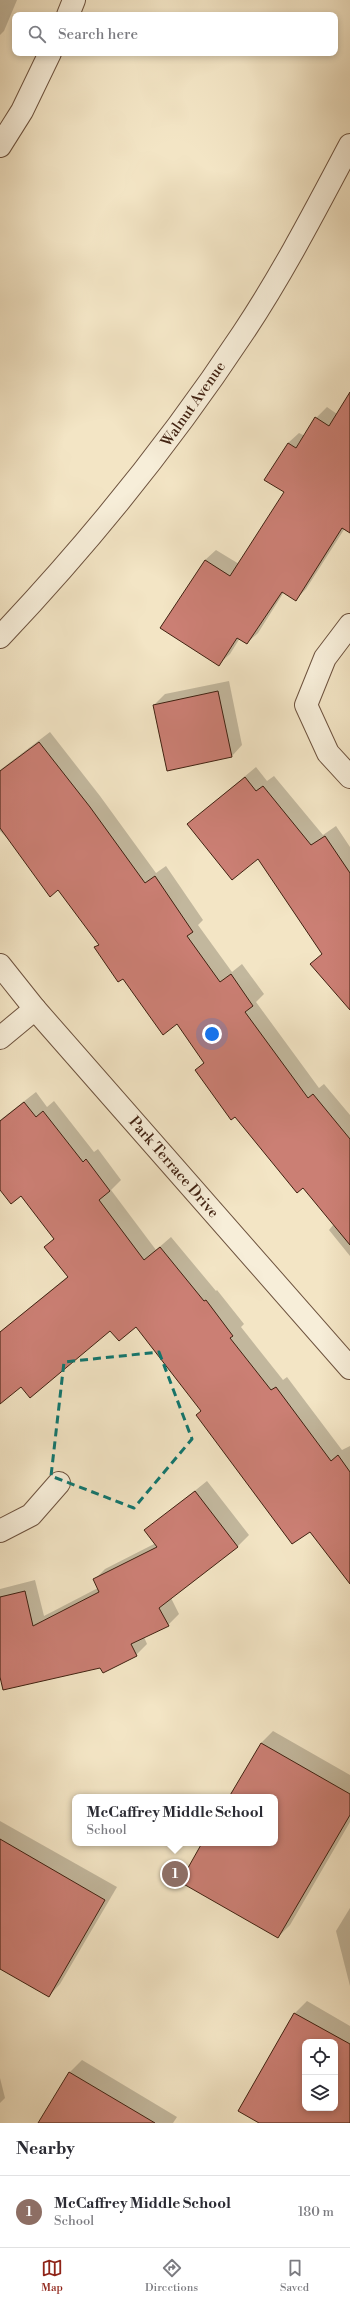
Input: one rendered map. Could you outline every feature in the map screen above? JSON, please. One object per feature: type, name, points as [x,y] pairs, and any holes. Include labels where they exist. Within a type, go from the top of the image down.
[{"type":"street","points":[[69,12],[74,0]]},
{"type":"street","points":[[0,146],[22,111],[49,56]]},
{"type":"street","name":"Walnut Avenue","points":[[0,638],[42,593],[113,511],[176,430],[243,333],[282,271],[350,145]]},
{"type":"street","points":[[350,625],[324,658],[306,705],[328,753],[350,777]]},
{"type":"street","name":"Park Terrace Drive","points":[[0,965],[35,1009],[350,1368]]},
{"type":"street","points":[[0,1038],[35,1009]]},
{"type":"street","points":[[0,1531],[31,1515],[59,1483]]},
{"type":"highlighted area","points":[[159,1352],[192,1439],[134,1508],[51,1476],[64,1362]]},
{"type":"building","points":[[350,392],[350,533],[342,528],[296,601],[282,592],[247,644],[237,638],[219,666],[160,628],[205,560],[230,576],[284,492],[264,480],[288,443],[296,448],[315,417],[329,426]]},
{"type":"building","points":[[218,691],[232,757],[167,771],[153,705]]},
{"type":"building","points":[[39,742],[90,807],[145,883],[155,876],[193,932],[187,936],[220,982],[231,974],[253,1006],[245,1012],[308,1098],[313,1094],[350,1139],[350,1245],[303,1188],[297,1193],[235,1117],[231,1120],[195,1070],[204,1063],[177,1024],[163,1035],[123,979],[118,982],[94,947],[99,945],[58,890],[50,897],[0,828],[0,771]]},
{"type":"building","points":[[245,777],[256,791],[263,786],[311,845],[325,836],[350,873],[350,1010],[310,964],[322,954],[258,859],[232,880],[187,824]]},
{"type":"building","points":[[24,1102],[36,1117],[43,1111],[83,1162],[86,1159],[110,1191],[99,1200],[144,1260],[160,1247],[204,1301],[206,1300],[233,1336],[230,1338],[271,1390],[276,1387],[331,1461],[338,1455],[350,1472],[350,1584],[310,1532],[292,1544],[196,1415],[201,1411],[136,1327],[119,1341],[110,1331],[30,1398],[21,1387],[0,1404],[0,1332],[68,1277],[44,1247],[54,1239],[21,1196],[11,1204],[0,1190],[0,1121]]},
{"type":"building","points":[[195,1491],[238,1547],[159,1608],[169,1626],[131,1644],[137,1656],[103,1673],[100,1668],[3,1690],[0,1677],[0,1597],[25,1591],[33,1626],[99,1592],[93,1579],[157,1547],[144,1530]]},
{"type":"building","points":[[261,1743],[350,1794],[350,1815],[278,1938],[180,1882],[200,1846],[278,1846],[278,1794],[231,1794]]},
{"type":"building","points":[[0,1839],[105,1900],[49,1997],[0,1969]]},
{"type":"building","points":[[294,2013],[350,2044],[350,2123],[259,2123],[238,2111]]},
{"type":"building","points":[[69,2072],[155,2123],[38,2123]]},
{"type":"place","name":"McCaffrey Middle School","points":[[175,1874]]}]
